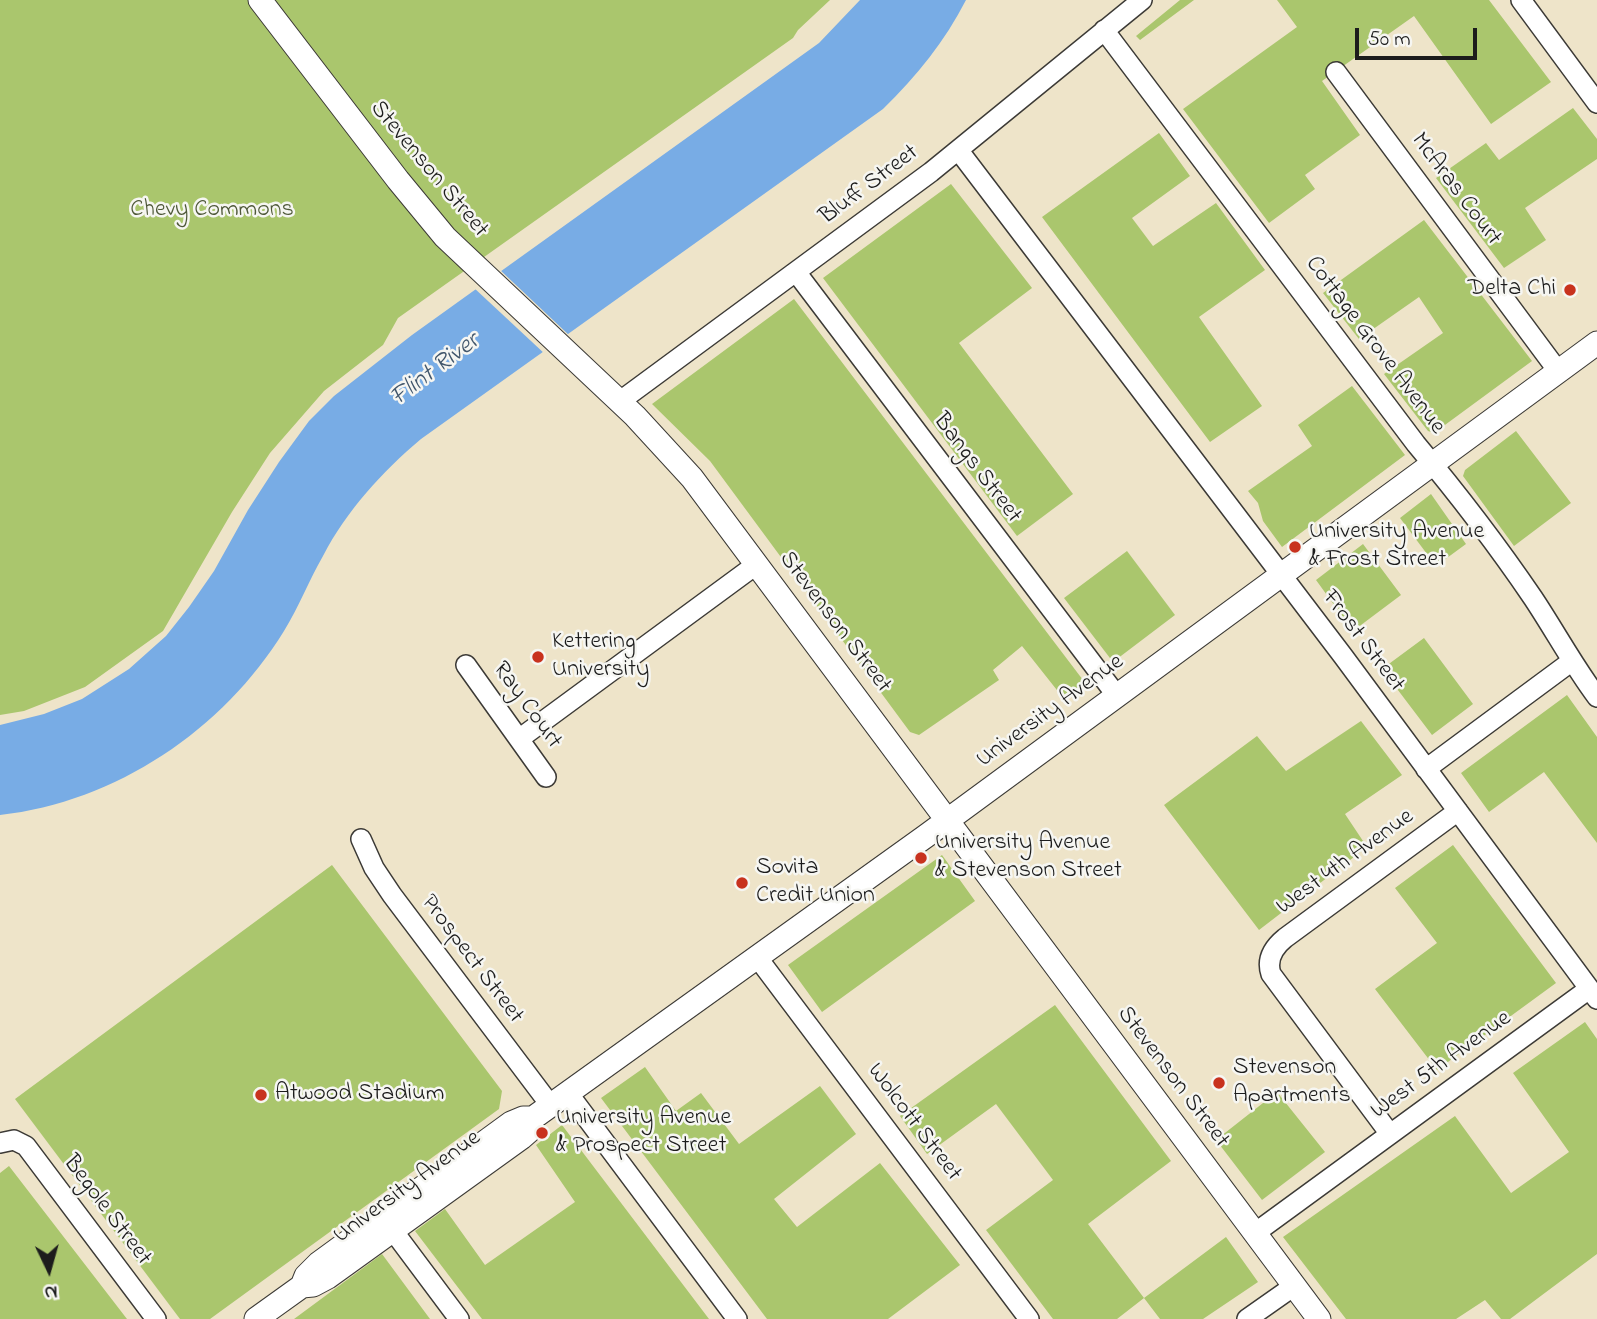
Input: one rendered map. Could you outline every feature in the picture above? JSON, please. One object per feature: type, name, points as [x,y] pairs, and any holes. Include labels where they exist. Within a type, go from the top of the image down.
[{"type":"street","name":"Stevenson Street","points":[[260,0],[424,213],[471,263],[664,446],[692,478],[1319,1319]]},
{"type":"street","name":"Bluff Street","points":[[619,402],[959,151],[1142,0]]},
{"type":"street","points":[[1521,0],[1597,103]]},
{"type":"street","name":"Cottage Grove Avenue","points":[[1104,30],[1523,584],[1597,697]]},
{"type":"street","name":"McAras Court","points":[[1336,72],[1558,371]]},
{"type":"street","name":"Frost Street","points":[[959,151],[1282,576],[1593,994]]},
{"type":"street","name":"Bangs Street","points":[[796,272],[1117,696]]},
{"type":"street","name":"University Avenue","points":[[256,1319],[302,1286],[313,1267],[387,1224],[515,1121],[550,1106],[948,820],[1597,343]]},
{"type":"street","points":[[519,738],[757,564]]},
{"type":"street","points":[[1426,769],[1572,662]]},
{"type":"street","name":"Ray Court","points":[[466,665],[546,777]]},
{"type":"street","name":"West 4th Avenue","points":[[1390,1134],[1273,978],[1269,970],[1269,960],[1274,948],[1285,938],[1458,811]]},
{"type":"street","name":"Prospect Street","points":[[361,839],[374,868],[392,895],[550,1106],[737,1319]]},
{"type":"street","name":"Wolcott Street","points":[[757,957],[1029,1319]]},
{"type":"street","name":"West 5th Avenue","points":[[1255,1233],[1390,1134],[1593,994]]},
{"type":"street","name":"Begole Street","points":[[6,1142],[21,1142],[30,1151],[156,1319]]},
{"type":"street","points":[[387,1224],[459,1319]]},
{"type":"street","points":[[1247,1319],[1294,1286]]},
{"type":"green space","name":"Chevy Commons","points":[[0,0],[830,0],[793,38],[398,318],[383,345],[324,391],[270,453],[232,512],[163,631],[85,687],[24,711],[0,715]]},
{"type":"green space","points":[[1180,0],[1194,0],[1140,40],[1136,36]]},
{"type":"green space","points":[[1277,0],[1489,0],[1551,82],[1491,124],[1414,16],[1322,81],[1360,135],[1305,175],[1315,189],[1269,223],[1183,109],[1297,27]]},
{"type":"green space","points":[[1573,108],[1597,139],[1597,159],[1525,208],[1546,240],[1504,268],[1436,178],[1486,143],[1499,160]]},
{"type":"green space","points":[[1159,133],[1190,176],[1132,218],[1153,246],[1216,203],[1265,270],[1199,317],[1262,406],[1210,442],[1042,217]]},
{"type":"green space","points":[[951,184],[1032,288],[959,343],[1073,494],[1017,536],[823,278]]},
{"type":"green space","points":[[1424,220],[1532,361],[1434,433],[1428,431],[1384,374],[1443,333],[1419,297],[1359,339],[1323,293]]},
{"type":"green space","points":[[794,299],[1086,684],[1064,699],[1022,646],[993,670],[999,680],[919,735],[910,732],[710,461],[652,404]]},
{"type":"green space","points":[[1352,386],[1405,455],[1282,547],[1263,521],[1258,503],[1248,491],[1312,446],[1298,425]]},
{"type":"green space","points":[[1516,431],[1571,503],[1514,546],[1463,476],[1465,470]]},
{"type":"green space","points":[[1431,494],[1466,544],[1436,566],[1400,518]]},
{"type":"green space","points":[[1363,544],[1401,595],[1353,631],[1316,580]]},
{"type":"green space","points":[[1127,551],[1175,615],[1113,662],[1064,598]]},
{"type":"green space","points":[[1424,638],[1473,704],[1432,735],[1382,669]]},
{"type":"green space","points":[[1567,695],[1597,737],[1597,843],[1544,772],[1489,812],[1461,773]]},
{"type":"green space","points":[[1361,721],[1402,775],[1345,814],[1367,847],[1259,930],[1164,805],[1257,736],[1286,771]]},
{"type":"green space","points":[[1453,845],[1556,983],[1437,1070],[1375,989],[1437,943],[1395,888]]},
{"type":"green space","points":[[942,855],[975,901],[822,1012],[788,965]]},
{"type":"green space","name":"Atwood Stadium","points":[[332,865],[502,1091],[499,1109],[210,1319],[180,1319],[15,1099]]},
{"type":"green space","points":[[1055,1005],[1171,1161],[1088,1224],[1144,1298],[1117,1319],[1053,1319],[986,1230],[1053,1180],[996,1104],[927,1154],[900,1116]]},
{"type":"green space","points":[[1585,1022],[1597,1039],[1597,1254],[1510,1319],[1501,1319],[1485,1300],[1456,1319],[1346,1319],[1283,1237],[1455,1116],[1511,1193],[1569,1152],[1513,1073]]},
{"type":"green space","points":[[645,1067],[676,1111],[701,1093],[739,1144],[820,1086],[856,1134],[774,1199],[797,1227],[880,1163],[960,1265],[888,1319],[767,1319],[601,1098]]},
{"type":"green space","points":[[1277,1092],[1325,1152],[1262,1200],[1216,1140]]},
{"type":"green space","points":[[562,1125],[709,1319],[482,1319],[415,1231],[445,1209],[485,1265],[575,1202],[536,1145]]},
{"type":"green space","points":[[9,1166],[127,1319],[0,1319],[0,1173]]},
{"type":"green space","points":[[1226,1237],[1258,1282],[1203,1319],[1160,1319],[1144,1298]]},
{"type":"green space","points":[[382,1254],[430,1319],[294,1319]]},
{"type":"water","name":"Flint River","points":[[860,0],[966,0],[929,57],[883,109],[421,439],[393,465],[366,493],[343,523],[284,631],[259,667],[230,700],[198,729],[163,755],[125,777],[85,795],[0,815],[0,725],[44,714],[82,699],[129,669],[166,636],[214,571],[279,462],[309,421],[334,396],[412,335],[819,43]]},
{"type":"pier","points":[[499,269],[571,337],[546,355],[473,287]]},
{"type":"place","name":"Delta Chi","points":[[1570,290]]},
{"type":"place","name":"University Avenue & Frost Street","points":[[1295,547]]},
{"type":"place","name":"Kettering University","points":[[538,657]]},
{"type":"place","name":"University Avenue & Stevenson Street","points":[[921,858]]},
{"type":"place","name":"Sovita Credit Union","points":[[742,883]]},
{"type":"place","name":"Stevenson Apartments","points":[[1219,1083]]},
{"type":"place","name":"Atwood Stadium","points":[[261,1095]]},
{"type":"place","name":"University Avenue & Prospect Street","points":[[542,1133]]}]
